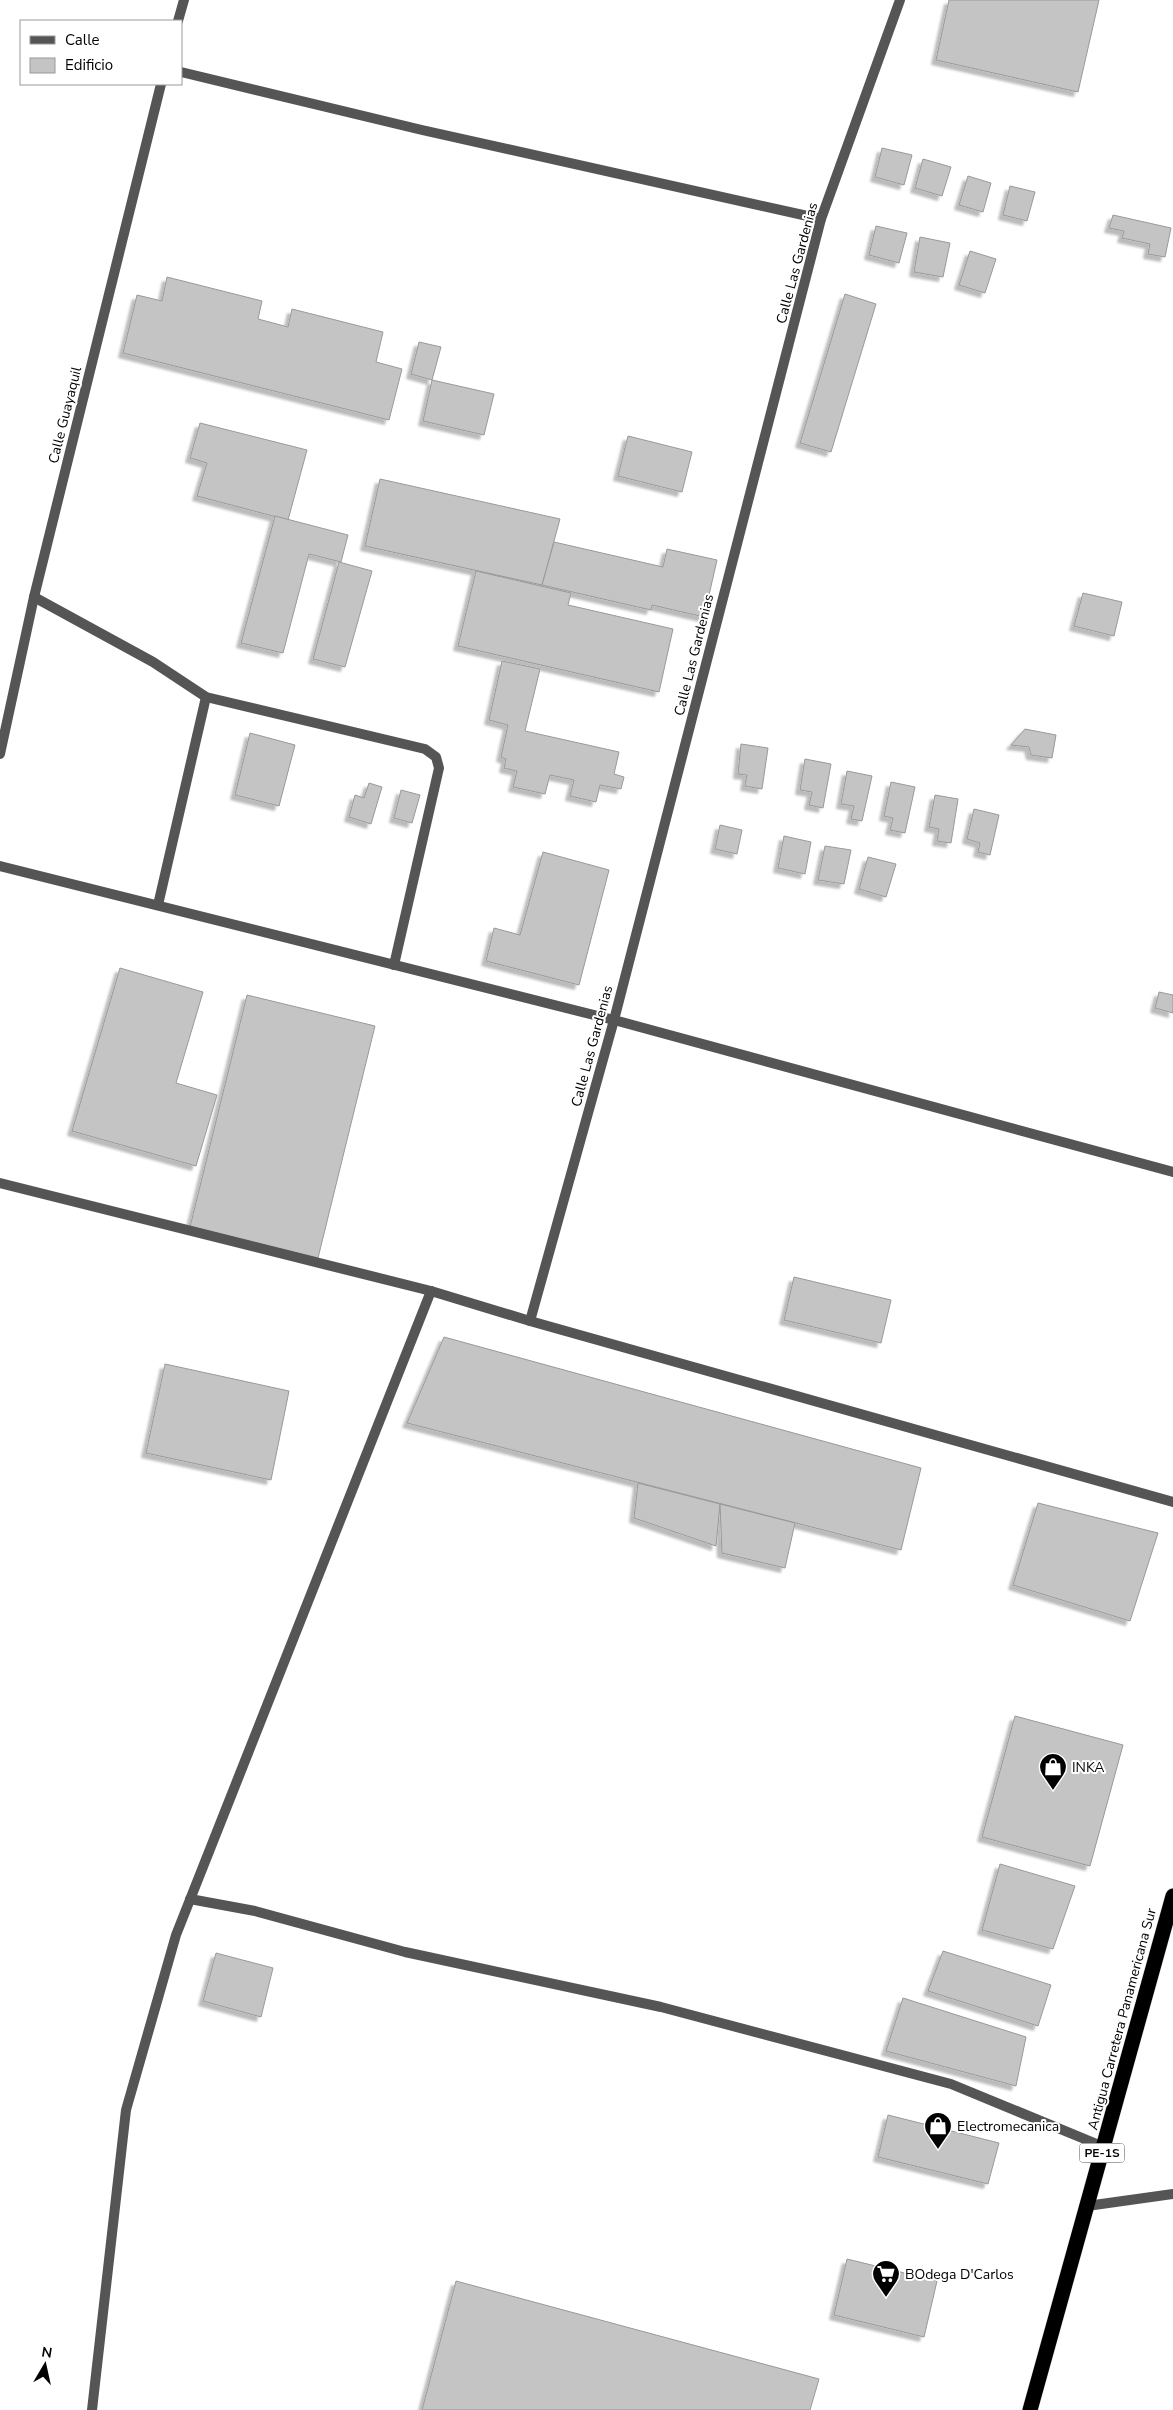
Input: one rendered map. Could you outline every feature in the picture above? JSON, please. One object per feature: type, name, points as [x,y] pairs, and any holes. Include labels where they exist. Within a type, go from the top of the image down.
[{"type":"highway","name":"Antigua Carretera Panamericana Sur","points":[[1030,2410],[1173,1896]]},
{"type":"street","points":[[178,20],[184,0]]},
{"type":"street","name":"Calle Las Gardenias","points":[[530,1321],[614,1020],[821,219],[900,0]]},
{"type":"street","points":[[182,72],[422,130],[821,219]]},
{"type":"street","name":"Calle Guayaquil","points":[[0,754],[34,597],[161,85]]},
{"type":"street","points":[[34,597],[153,662],[206,697],[425,749],[436,756],[439,768],[394,965]]},
{"type":"street","points":[[158,906],[206,697]]},
{"type":"street","points":[[0,866],[614,1020],[1173,1172]]},
{"type":"street","points":[[0,1182],[431,1291],[530,1321],[1173,1502]]},
{"type":"street","points":[[92,2410],[126,2110],[176,1935],[431,1291]]},
{"type":"street","points":[[190,1899],[255,1911],[405,1952],[661,2007],[951,2084],[1104,2147]]},
{"type":"street","points":[[1087,2206],[1173,2194]]},
{"type":"building","points":[[949,0],[1099,0],[1078,92],[936,60]]},
{"type":"building","points":[[882,148],[912,155],[904,185],[875,177]]},
{"type":"building","points":[[923,159],[951,167],[942,196],[915,188]]},
{"type":"building","points":[[968,176],[991,183],[983,212],[959,205]]},
{"type":"building","points":[[1010,186],[1035,192],[1027,221],[1003,215]]},
{"type":"building","points":[[1113,215],[1171,228],[1165,257],[1148,254],[1150,244],[1122,238],[1124,231],[1109,228]]},
{"type":"building","points":[[876,226],[907,233],[899,263],[869,255]]},
{"type":"building","points":[[920,237],[950,243],[943,277],[914,272]]},
{"type":"building","points":[[970,251],[996,259],[985,293],[959,285]]},
{"type":"building","points":[[167,277],[262,301],[258,319],[288,327],[292,309],[383,332],[376,362],[402,369],[389,420],[123,353],[137,295],[162,301]]},
{"type":"building","points":[[845,294],[876,304],[831,452],[800,443]]},
{"type":"building","points":[[419,342],[441,347],[432,380],[411,374]]},
{"type":"building","points":[[432,380],[494,394],[484,435],[423,421]]},
{"type":"building","points":[[200,423],[307,450],[288,520],[197,496],[207,463],[190,458]]},
{"type":"building","points":[[628,436],[692,452],[682,492],[618,476]]},
{"type":"building","points":[[380,479],[560,519],[542,585],[365,546]]},
{"type":"building","points":[[275,516],[348,535],[341,562],[309,554],[283,653],[241,643]]},
{"type":"building","points":[[554,542],[663,567],[667,549],[717,560],[704,617],[652,605],[651,610],[542,585]]},
{"type":"building","points":[[339,562],[372,571],[345,667],[313,659]]},
{"type":"building","points":[[476,571],[571,593],[568,605],[673,629],[659,692],[458,646]]},
{"type":"building","points":[[1083,593],[1122,602],[1114,636],[1074,626]]},
{"type":"building","points":[[502,661],[540,669],[525,731],[619,752],[614,774],[624,777],[621,789],[600,785],[596,802],[570,796],[574,780],[550,775],[545,794],[513,787],[517,771],[504,768],[506,759],[501,757],[508,725],[489,720]]},
{"type":"building","points":[[1025,729],[1056,735],[1052,758],[1031,755],[1029,747],[1011,745]]},
{"type":"building","points":[[250,733],[295,745],[279,806],[235,795]]},
{"type":"building","points":[[741,744],[768,748],[762,789],[745,786],[747,775],[738,774]]},
{"type":"building","points":[[805,759],[831,764],[823,808],[809,805],[812,792],[800,790]]},
{"type":"building","points":[[847,771],[872,776],[862,821],[851,819],[854,806],[841,804]]},
{"type":"building","points":[[891,782],[915,787],[905,833],[890,830],[893,818],[884,816]]},
{"type":"building","points":[[369,783],[382,787],[371,824],[349,817],[355,795],[364,798]]},
{"type":"building","points":[[401,790],[420,795],[412,823],[394,818]]},
{"type":"building","points":[[935,795],[958,799],[951,843],[937,841],[939,829],[929,827]]},
{"type":"building","points":[[974,809],[999,815],[990,855],[978,852],[980,843],[967,839]]},
{"type":"building","points":[[720,825],[742,830],[737,854],[715,849]]},
{"type":"building","points":[[784,836],[811,842],[805,874],[778,868]]},
{"type":"building","points":[[825,846],[851,850],[844,884],[818,880]]},
{"type":"building","points":[[543,852],[609,870],[579,985],[486,961],[494,928],[520,935]]},
{"type":"building","points":[[868,857],[896,864],[886,897],[859,889]]},
{"type":"building","points":[[120,968],[203,992],[176,1083],[217,1095],[196,1166],[72,1131]]},
{"type":"building","points":[[1159,992],[1173,995],[1173,1013],[1155,1008]]},
{"type":"building","points":[[247,995],[375,1026],[318,1258],[190,1227]]},
{"type":"building","points":[[794,1277],[891,1300],[881,1343],[784,1320]]},
{"type":"building","points":[[444,1337],[921,1468],[901,1550],[407,1423]]},
{"type":"building","points":[[165,1364],[289,1391],[271,1480],[146,1453]]},
{"type":"building","points":[[638,1483],[720,1504],[716,1546],[634,1518]]},
{"type":"building","points":[[1038,1503],[1158,1533],[1130,1621],[1013,1585]]},
{"type":"building","points":[[720,1504],[795,1523],[785,1568],[722,1553]]},
{"type":"building","name":"INKA","points":[[1015,1716],[1123,1745],[1090,1866],[982,1837]]},
{"type":"building","points":[[1000,1864],[1075,1886],[1053,1949],[982,1930]]},
{"type":"building","points":[[943,1951],[1051,1985],[1038,2026],[928,1991]]},
{"type":"building","points":[[216,1953],[273,1968],[261,2017],[203,2001]]},
{"type":"building","points":[[903,1998],[1026,2037],[1016,2086],[886,2051]]},
{"type":"building","name":"Electromecanica","points":[[888,2115],[999,2143],[988,2184],[878,2157]]},
{"type":"building","name":"BOdega D'Carlos","points":[[847,2259],[937,2281],[924,2337],[834,2315]]},
{"type":"building","points":[[456,2281],[819,2379],[810,2410],[422,2410]]},
{"type":"place","name":"INKA","points":[[1053,1791]]},
{"type":"place","name":"Electromecanica","points":[[938,2150]]},
{"type":"place","name":"BOdega D'Carlos","points":[[886,2298]]}]
